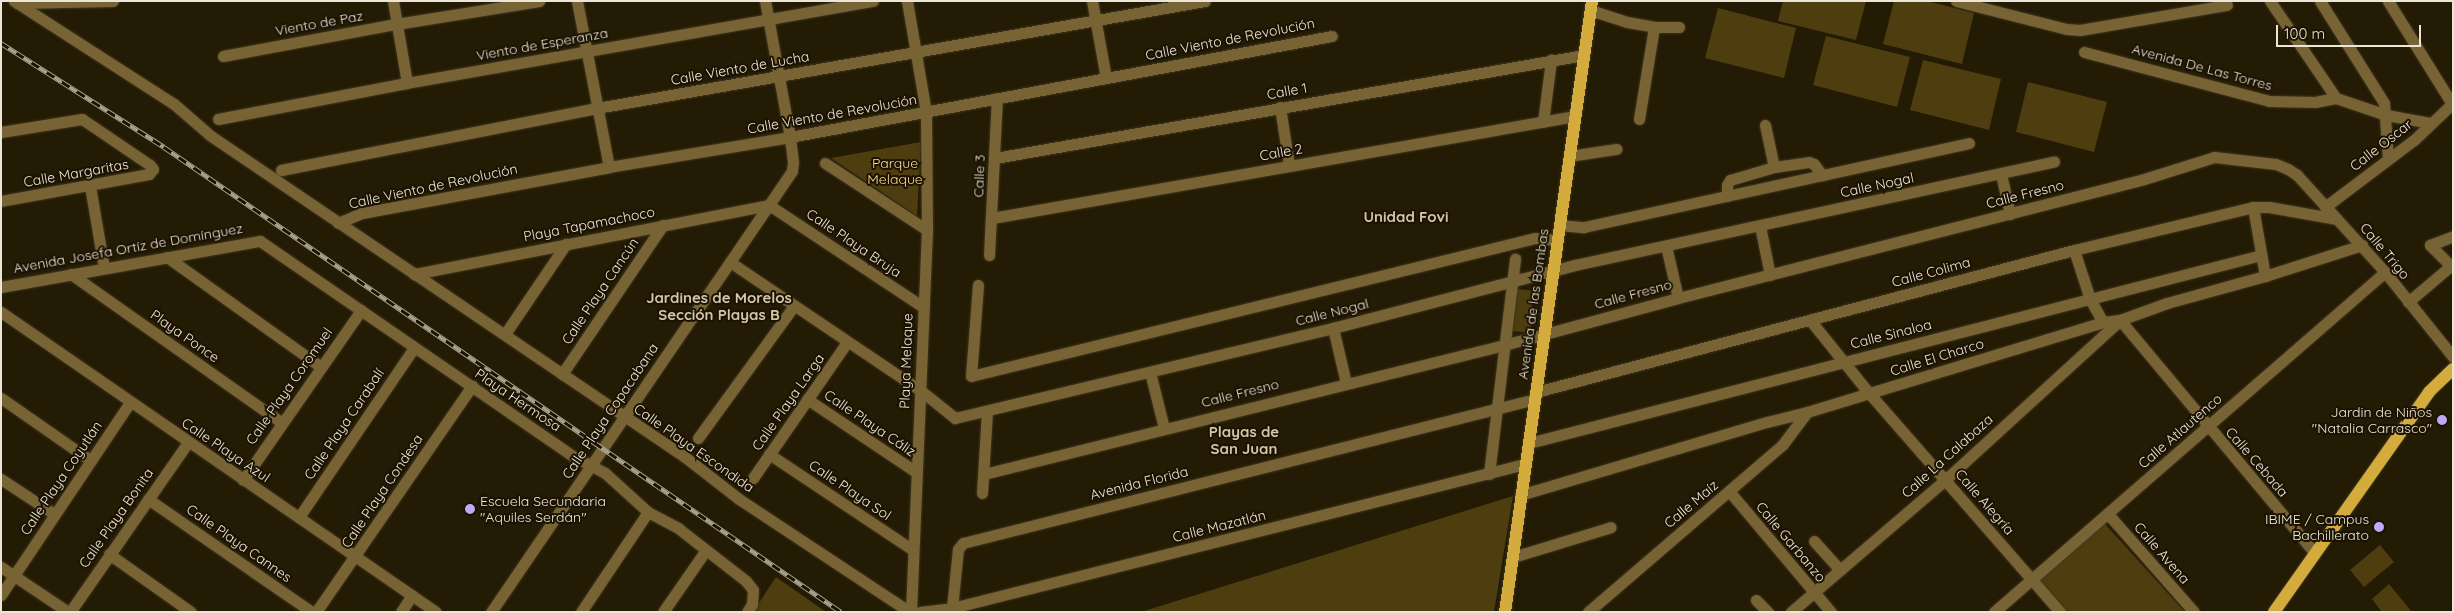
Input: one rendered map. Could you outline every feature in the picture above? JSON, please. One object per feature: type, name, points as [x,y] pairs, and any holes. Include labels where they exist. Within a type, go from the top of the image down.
[{"type":"main road","name":"Avenida de las Bombas","points":[[1505,612],[1558,225],[1591,5]]},
{"type":"main road","points":[[2274,612],[2429,392],[2453,369]]},
{"type":"street","points":[[15,2],[113,1]]},
{"type":"street","points":[[393,1],[407,83]]},
{"type":"street","name":"Viento de Paz","points":[[223,56],[396,24],[539,1]]},
{"type":"street","points":[[577,1],[610,167]]},
{"type":"street","name":"Calle Playa Copacabana","points":[[491,612],[792,171],[790,137],[766,1]]},
{"type":"street","name":"Viento de Esperanza","points":[[218,120],[407,83],[769,21],[873,1]]},
{"type":"street","name":"Playa Melaque","points":[[906,1],[926,112],[926,230],[910,612]]},
{"type":"street","points":[[1092,1],[1106,78]]},
{"type":"street","name":"Calle Viento de Lucha","points":[[282,170],[597,108],[1205,1]]},
{"type":"street","points":[[1956,1],[2067,29],[2080,30],[2227,5]]},
{"type":"street","points":[[2270,1],[2336,98]]},
{"type":"street","points":[[2320,1],[2384,103],[2388,159]]},
{"type":"street","points":[[2388,1],[2452,103]]},
{"type":"street","name":"Calle Playa Escondida","points":[[15,2],[174,104],[210,136],[505,334],[624,418],[684,457],[739,498],[910,612]]},
{"type":"street","points":[[1591,5],[1627,22],[1654,27],[1679,27]]},
{"type":"street","points":[[1639,119],[1654,27]]},
{"type":"street","name":"Calle Viento de Revolución","points":[[338,223],[362,213],[610,167],[790,137],[1332,36]]},
{"type":"street","name":"Avenida De Las Torres","points":[[2084,52],[2269,101],[2315,102],[2336,98],[2386,115],[2431,123]]},
{"type":"street","name":"Calle 1","points":[[995,158],[1584,55]]},
{"type":"street","points":[[1544,122],[1551,60]]},
{"type":"street","name":"Calle 3","points":[[989,255],[995,158],[996,98]]},
{"type":"street","name":"Calle Oscar","points":[[2325,206],[2414,140],[2452,103]]},
{"type":"street","points":[[1280,107],[1289,165]]},
{"type":"street","name":"Calle 2","points":[[992,218],[1574,116]]},
{"type":"street","name":"Calle Margaritas","points":[[1,132],[82,119],[150,164],[153,170],[149,174],[1,201]]},
{"type":"street","points":[[1764,125],[1774,167]]},
{"type":"street","points":[[1558,225],[1584,227],[1969,143]]},
{"type":"street","points":[[1569,156],[1616,149]]},
{"type":"street","name":"Calle Fresno","points":[[984,474],[1504,345],[1678,298],[2144,179],[2214,157],[2276,164],[2288,169]]},
{"type":"street","name":"Calle Nogal","points":[[730,262],[920,390],[955,418],[987,412],[1333,328],[1553,272],[2054,161]]},
{"type":"street","points":[[1727,196],[1727,185],[1730,180],[1774,167],[1809,162],[1814,164],[1822,175]]},
{"type":"street","points":[[825,163],[926,230]]},
{"type":"street","name":"Calle Trigo","points":[[2288,169],[2362,245],[2453,357]]},
{"type":"street","points":[[2001,174],[2010,214]]},
{"type":"street","points":[[90,186],[104,268]]},
{"type":"street","name":"Playa Tapamachoco","points":[[414,274],[769,205]]},
{"type":"street","name":"Calle Playa Bruja","points":[[769,205],[923,307]]},
{"type":"street","points":[[2253,207],[2265,276]]},
{"type":"street","name":"Calle Colima","points":[[1535,395],[2074,250],[2253,207],[2269,207],[2337,219]]},
{"type":"street","name":"Calle Playa Cancún","points":[[562,374],[663,225]]},
{"type":"street","points":[[1760,226],[1770,275]]},
{"type":"street","points":[[2408,302],[2452,265],[2430,245],[2453,236]]},
{"type":"street","points":[[978,285],[971,376],[1534,238],[1557,240]]},
{"type":"street","name":"Avenida Josefa Ortíz de Domínguez","points":[[1,287],[260,241]]},
{"type":"street","name":"Playa Hermosa","points":[[260,241],[573,456],[592,465],[620,485],[648,512],[678,528],[746,581],[753,590],[752,604],[747,612]]},
{"type":"street","points":[[505,334],[566,244]]},
{"type":"street","name":"Calle El Charco","points":[[1520,495],[1767,422],[1807,412],[2103,322],[2120,320],[2167,302],[2265,276],[2362,245]]},
{"type":"street","points":[[1666,246],[1678,298]]},
{"type":"street","points":[[2074,250],[2090,299],[2103,322]]},
{"type":"street","name":"Calle Sinaloa","points":[[1528,442],[2261,255]]},
{"type":"street","points":[[167,257],[320,366]]},
{"type":"street","name":"Avenida de las Bombas","points":[[1489,474],[1515,259]]},
{"type":"street","name":"Calle Atlautenco","points":[[1994,612],[2385,272]]},
{"type":"street","name":"Playa Ponce","points":[[71,274],[282,423]]},
{"type":"street","points":[[698,438],[794,306]]},
{"type":"street","name":"Calle Playa Coromuel","points":[[243,480],[320,366],[361,310]]},
{"type":"street","name":"Calle Playa Azul","points":[[1,312],[436,612]]},
{"type":"street","name":"Calle Alegría","points":[[1810,320],[1869,393],[1946,478],[2060,612]]},
{"type":"street","name":"Calle Cebada","points":[[2120,320],[2315,553]]},
{"type":"street","name":"Calle La Calabaza","points":[[1791,612],[1946,478],[2120,320]]},
{"type":"street","points":[[1333,328],[1346,383]]},
{"type":"street","name":"Calle Playa Larga","points":[[753,478],[847,342]]},
{"type":"street","name":"Calle Playa Carabalí","points":[[298,517],[414,348]]},
{"type":"street","points":[[1150,372],[1164,428]]},
{"type":"street","name":"Calle Playa Condesa","points":[[316,612],[472,386]]},
{"type":"street","name":"Avenida Florida","points":[[952,608],[958,549],[963,543],[1496,408],[1535,395]]},
{"type":"street","points":[[1,398],[90,460]]},
{"type":"street","name":"Calle Playa Cáliz","points":[[807,399],[916,472]]},
{"type":"street","name":"Calle Playa Coyutlán","points":[[1,594],[130,402]]},
{"type":"street","points":[[982,493],[987,412]]},
{"type":"street","name":"Calle Maíz","points":[[1588,612],[1783,444],[1807,412]]},
{"type":"street","name":"Calle Playa Bonita","points":[[69,612],[188,442]]},
{"type":"street","name":"Calle Playa Sol","points":[[769,454],[913,550]]},
{"type":"street","name":"Calle Mazatlán","points":[[920,612],[952,608],[1525,464]]},
{"type":"street","points":[[1,479],[54,514]]},
{"type":"street","name":"Calle Garbanzo","points":[[1729,492],[1831,612]]},
{"type":"street","name":"Calle Playa Cannes","points":[[148,499],[312,612]]},
{"type":"street","points":[[581,612],[648,512]]},
{"type":"street","name":"Calle Avena","points":[[2108,514],[2194,612]]},
{"type":"street","points":[[1513,557],[1611,527]]},
{"type":"street","points":[[1814,541],[1840,570]]},
{"type":"street","points":[[663,612],[706,550]]},
{"type":"street","points":[[109,554],[191,612]]},
{"type":"street","points":[[1,568],[69,612]]},
{"type":"street","points":[[400,612],[412,595]]},
{"type":"street","points":[[1756,600],[1768,612]]},
{"type":"green space","points":[[1783,1],[1866,1],[1856,40],[1778,21]]},
{"type":"green space","points":[[1894,1],[1927,1],[1974,13],[1962,64],[1883,44]]},
{"type":"green space","points":[[1718,8],[1796,28],[1784,78],[1705,58]]},
{"type":"green space","points":[[1826,36],[1910,57],[1897,107],[1813,85]]},
{"type":"green space","points":[[1923,60],[2001,79],[1989,130],[1910,110]]},
{"type":"green space","points":[[2028,82],[2107,102],[2094,152],[2016,132]]},
{"type":"green space","name":"Parque Melaque","points":[[921,142],[917,216],[831,158]]},
{"type":"green space","points":[[1518,289],[1535,291],[1530,333],[1513,331]]},
{"type":"green space","points":[[1513,496],[1494,612],[1141,612]]},
{"type":"green space","points":[[2105,524],[2185,612],[2067,612],[2040,580]]},
{"type":"green space","points":[[2380,545],[2394,562],[2364,587],[2350,570]]},
{"type":"green space","points":[[776,577],[826,612],[753,612]]},
{"type":"green space","points":[[2389,584],[2412,612],[2382,612],[2372,599]]},
{"type":"railway","points":[[1,43],[164,147],[841,612]]},
{"type":"place","name":"Jardin de Niños \"Natalia Carrasco\"","points":[[2442,420]]},
{"type":"place","name":"Escuela Secundaria \"Aquiles Serdán\"","points":[[470,509]]},
{"type":"place","name":"IBIME / Campus Bachillerato","points":[[2379,527]]},
{"type":"district","name":"Unidad Fovi","points":[[1406,217]]},
{"type":"district","name":"Jardines de Morelos Sección Playas B","points":[[719,306]]},
{"type":"district","name":"Playas de San Juan","points":[[1244,440]]}]
